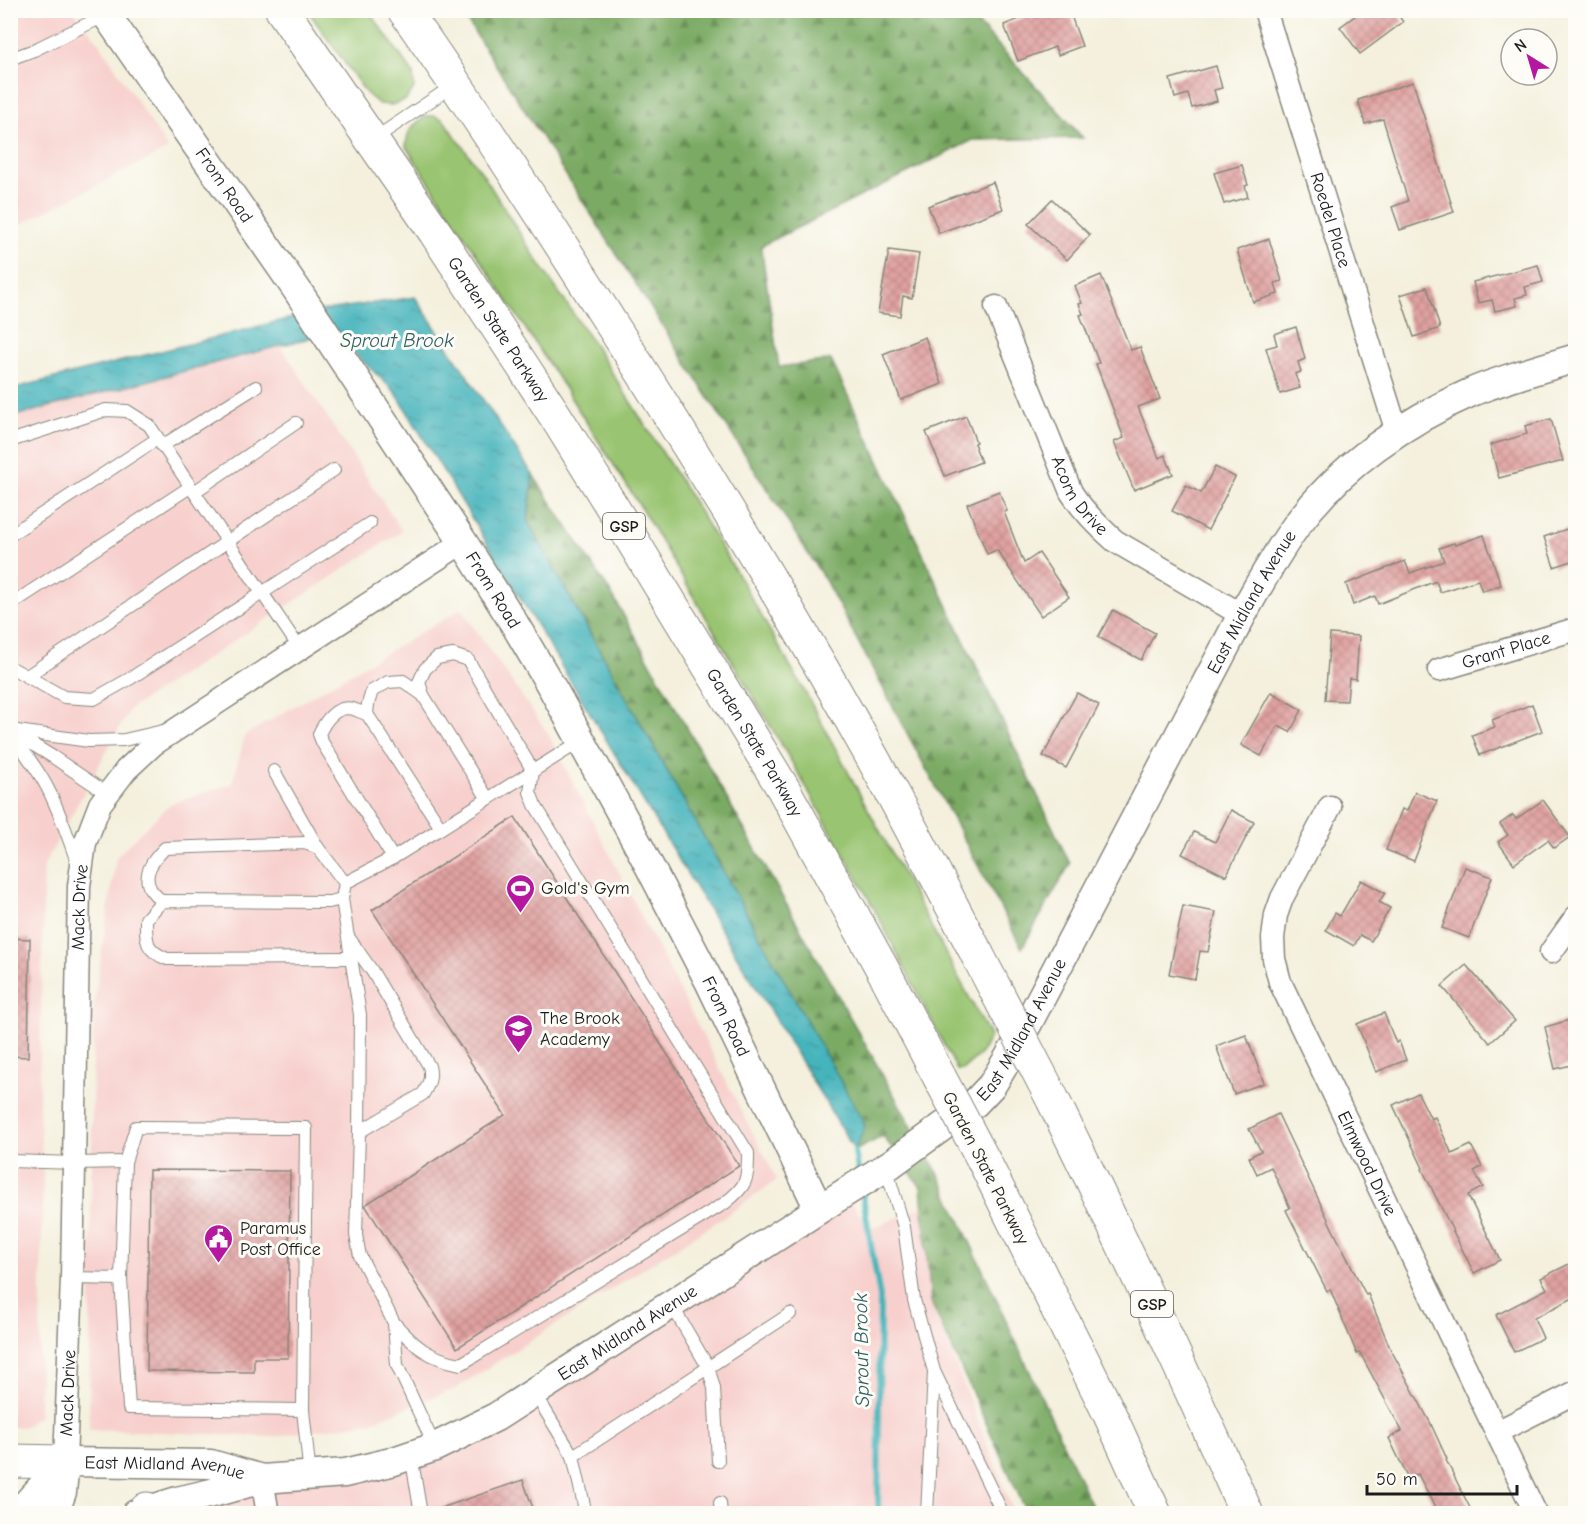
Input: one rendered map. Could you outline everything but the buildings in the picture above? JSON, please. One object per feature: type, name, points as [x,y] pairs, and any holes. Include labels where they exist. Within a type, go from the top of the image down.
[{"type":"highway","name":"Garden State Parkway","points":[[282,10],[373,140],[556,417],[784,790],[889,981],[986,1165],[1104,1403],[1155,1514]]},
{"type":"highway","name":"GSP","points":[[404,10],[456,84],[612,324],[751,549],[867,749],[1051,1096],[1158,1316],[1247,1514]]},
{"type":"highway","points":[[10,1461],[65,1462]]},
{"type":"street","name":"Roedel Place","points":[[1265,10],[1397,432]]},
{"type":"street","name":"From Road","points":[[104,13],[335,346],[514,623],[641,850],[709,981],[819,1209]]},
{"type":"street","name":"Acorn Drive","points":[[996,307],[1071,492],[1080,506],[1098,527],[1115,541],[1242,615]]},
{"type":"street","name":"East Midland Avenue","points":[[142,1512],[262,1479],[345,1473],[391,1462],[423,1451],[496,1417],[888,1166],[975,1103],[992,1085],[1018,1041],[1242,615],[1272,560],[1298,524],[1327,490],[1354,465],[1397,432],[1433,410],[1473,392],[1575,358]]},
{"type":"street","name":"Mack Drive","points":[[65,1462],[75,1163],[79,898],[85,843],[100,804],[126,770],[153,744],[463,542]]},
{"type":"street","name":"Grant Place","points":[[1439,670],[1575,629]]},
{"type":"street","name":"Elmwood Drive","points":[[1330,807],[1282,898],[1276,915],[1273,938],[1274,959],[1280,982],[1536,1514]]},
{"type":"street","points":[[1551,952],[1575,917]]},
{"type":"street","points":[[1497,1432],[1575,1392]]},
{"type":"street","name":"East Midland Avenue","points":[[17,1514],[65,1462],[211,1464],[262,1479]]},
{"type":"street","name":"East Midland Avenue","points":[[54,1514],[62,1492],[65,1462]]},
{"type":"street","points":[[262,1479],[268,1514]]},
{"type":"lane","points":[[10,60],[104,13]]},
{"type":"lane","points":[[373,140],[456,84]]},
{"type":"lane","points":[[10,536],[160,442],[256,387]]},
{"type":"lane","points":[[10,441],[106,410],[127,411],[149,425],[300,649]]},
{"type":"lane","points":[[10,605],[296,423]]},
{"type":"lane","points":[[27,676],[334,470]]},
{"type":"lane","points":[[10,667],[64,697],[94,699],[132,678],[370,523]]},
{"type":"lane","points":[[274,771],[318,848],[345,883],[342,899],[360,1015],[356,1235],[360,1256],[394,1323],[408,1338],[425,1352],[443,1361],[461,1364],[725,1203],[740,1192],[748,1174],[748,1153],[535,805],[530,792],[533,771],[468,660],[453,655],[436,658],[425,669],[419,682],[423,695],[488,799]]},
{"type":"lane","points":[[367,714],[372,691],[388,682],[403,681],[423,695]]},
{"type":"lane","points":[[393,858],[319,734],[327,718],[341,709],[352,709],[367,714],[441,828]]},
{"type":"lane","points":[[10,731],[89,741],[124,740],[181,726]]},
{"type":"lane","points":[[10,731],[108,794]]},
{"type":"lane","points":[[10,731],[48,789],[64,824],[81,874]]},
{"type":"lane","points":[[345,883],[393,858],[581,741]]},
{"type":"lane","points":[[318,848],[305,843],[165,848],[153,860],[147,875],[150,890],[162,901],[329,902],[342,899]]},
{"type":"lane","points":[[162,901],[146,919],[146,942],[155,955],[167,959],[351,958]]},
{"type":"lane","points":[[347,934],[429,1066],[431,1075],[423,1094],[359,1132]]},
{"type":"lane","points":[[303,1410],[129,1408],[121,1279],[125,1162],[136,1127],[306,1128],[303,1410],[310,1476]]},
{"type":"lane","points":[[10,1161],[125,1162]]},
{"type":"lane","points":[[888,1166],[904,1227],[914,1300],[934,1371],[1003,1514]]},
{"type":"lane","points":[[72,1278],[121,1279]]},
{"type":"lane","points":[[671,1304],[708,1367],[714,1388],[718,1461]]},
{"type":"lane","points":[[573,1456],[790,1314]]},
{"type":"lane","points":[[394,1323],[397,1365],[423,1451],[421,1514]]},
{"type":"lane","points":[[927,1514],[934,1371]]},
{"type":"lane","points":[[534,1392],[573,1456],[586,1514]]},
{"type":"shaded area","points":[[11,11],[74,11],[98,41],[168,149],[11,229]]},
{"type":"shaded area","points":[[280,345],[402,531],[130,709],[44,865],[39,1108],[43,1170],[39,1416],[24,1427],[11,1427],[11,417]]},
{"type":"shaded area","points":[[461,609],[547,732],[777,1180],[721,1219],[455,1389],[370,1422],[272,1437],[89,1429],[93,1011],[116,857],[170,804],[232,784],[245,735]]},
{"type":"shaded area","points":[[846,1192],[869,1230],[923,1206],[931,1302],[1014,1513],[142,1514],[435,1447]]},
{"type":"green space","points":[[308,11],[369,11],[413,73],[414,88],[406,100],[391,105],[379,104],[366,93]]},
{"type":"green space","points":[[461,11],[967,11],[1083,138],[973,140],[761,246],[779,367],[831,360],[1070,864],[1022,948],[825,580]]},
{"type":"green space","points":[[426,116],[443,119],[482,173],[683,485],[804,690],[990,1036],[981,1053],[962,1070],[957,1070],[870,901],[797,771],[640,506],[406,147],[411,128]]},
{"type":"green space","points":[[533,475],[611,593],[939,1175],[1095,1513],[1027,1513],[931,1302],[921,1187],[883,1136],[855,1151],[864,1125],[528,522]]},
{"type":"water","name":"Sprout Brook","points":[[415,297],[533,475],[528,522],[865,1125],[855,1151],[396,393],[332,332],[11,417],[11,389],[319,311]]},
{"type":"waterway","name":"Sprout Brook","points":[[855,1151],[859,1176]]},
{"type":"waterway","name":"Sprout Brook","points":[[862,1192],[880,1297],[878,1514]]},
{"type":"place","name":"Gold's Gym","points":[[520,914]]},
{"type":"place","name":"The Brook Academy","points":[[519,1054]]},
{"type":"place","name":"Paramus Post Office","points":[[219,1264]]}]
